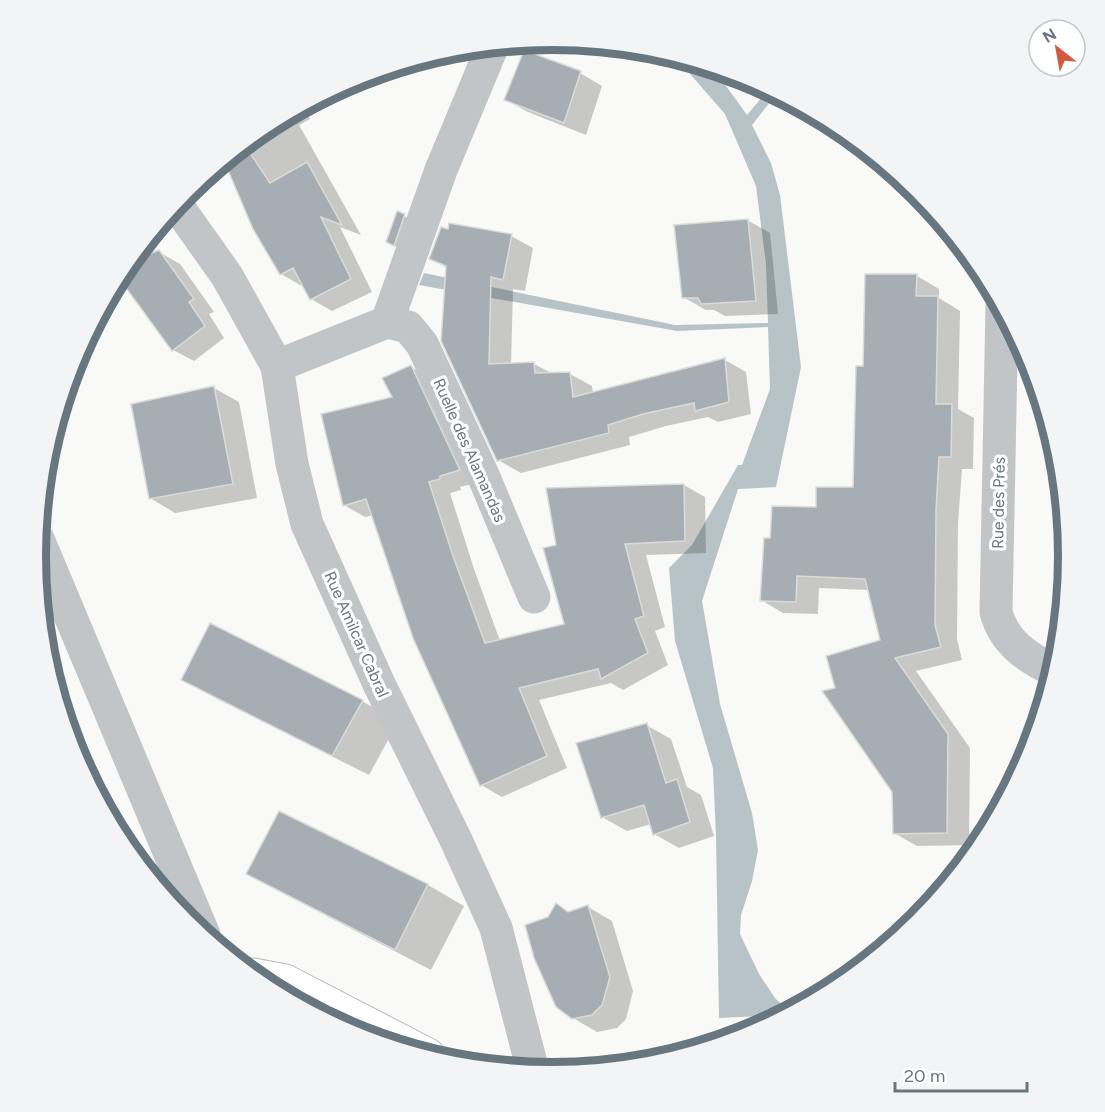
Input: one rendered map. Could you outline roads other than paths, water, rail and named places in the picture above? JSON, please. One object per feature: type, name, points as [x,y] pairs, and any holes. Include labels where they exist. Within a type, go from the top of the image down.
[{"type":"main road","points":[[274,979],[285,981],[387,1034]]},
{"type":"street","points":[[277,366],[387,322],[441,170],[489,54]]},
{"type":"street","name":"Rue Amilcar Cabral","points":[[182,212],[227,276],[277,366],[292,464],[307,524],[379,684],[455,838],[496,928],[531,1061]]},
{"type":"street","name":"Ruelle des Alamandas","points":[[387,322],[408,327],[422,344],[483,475],[534,597]]},
{"type":"street","name":"Rue des Prés","points":[[1002,324],[996,612],[999,627],[1010,642],[1046,667]]},
{"type":"street","points":[[46,558],[195,914]]}]
